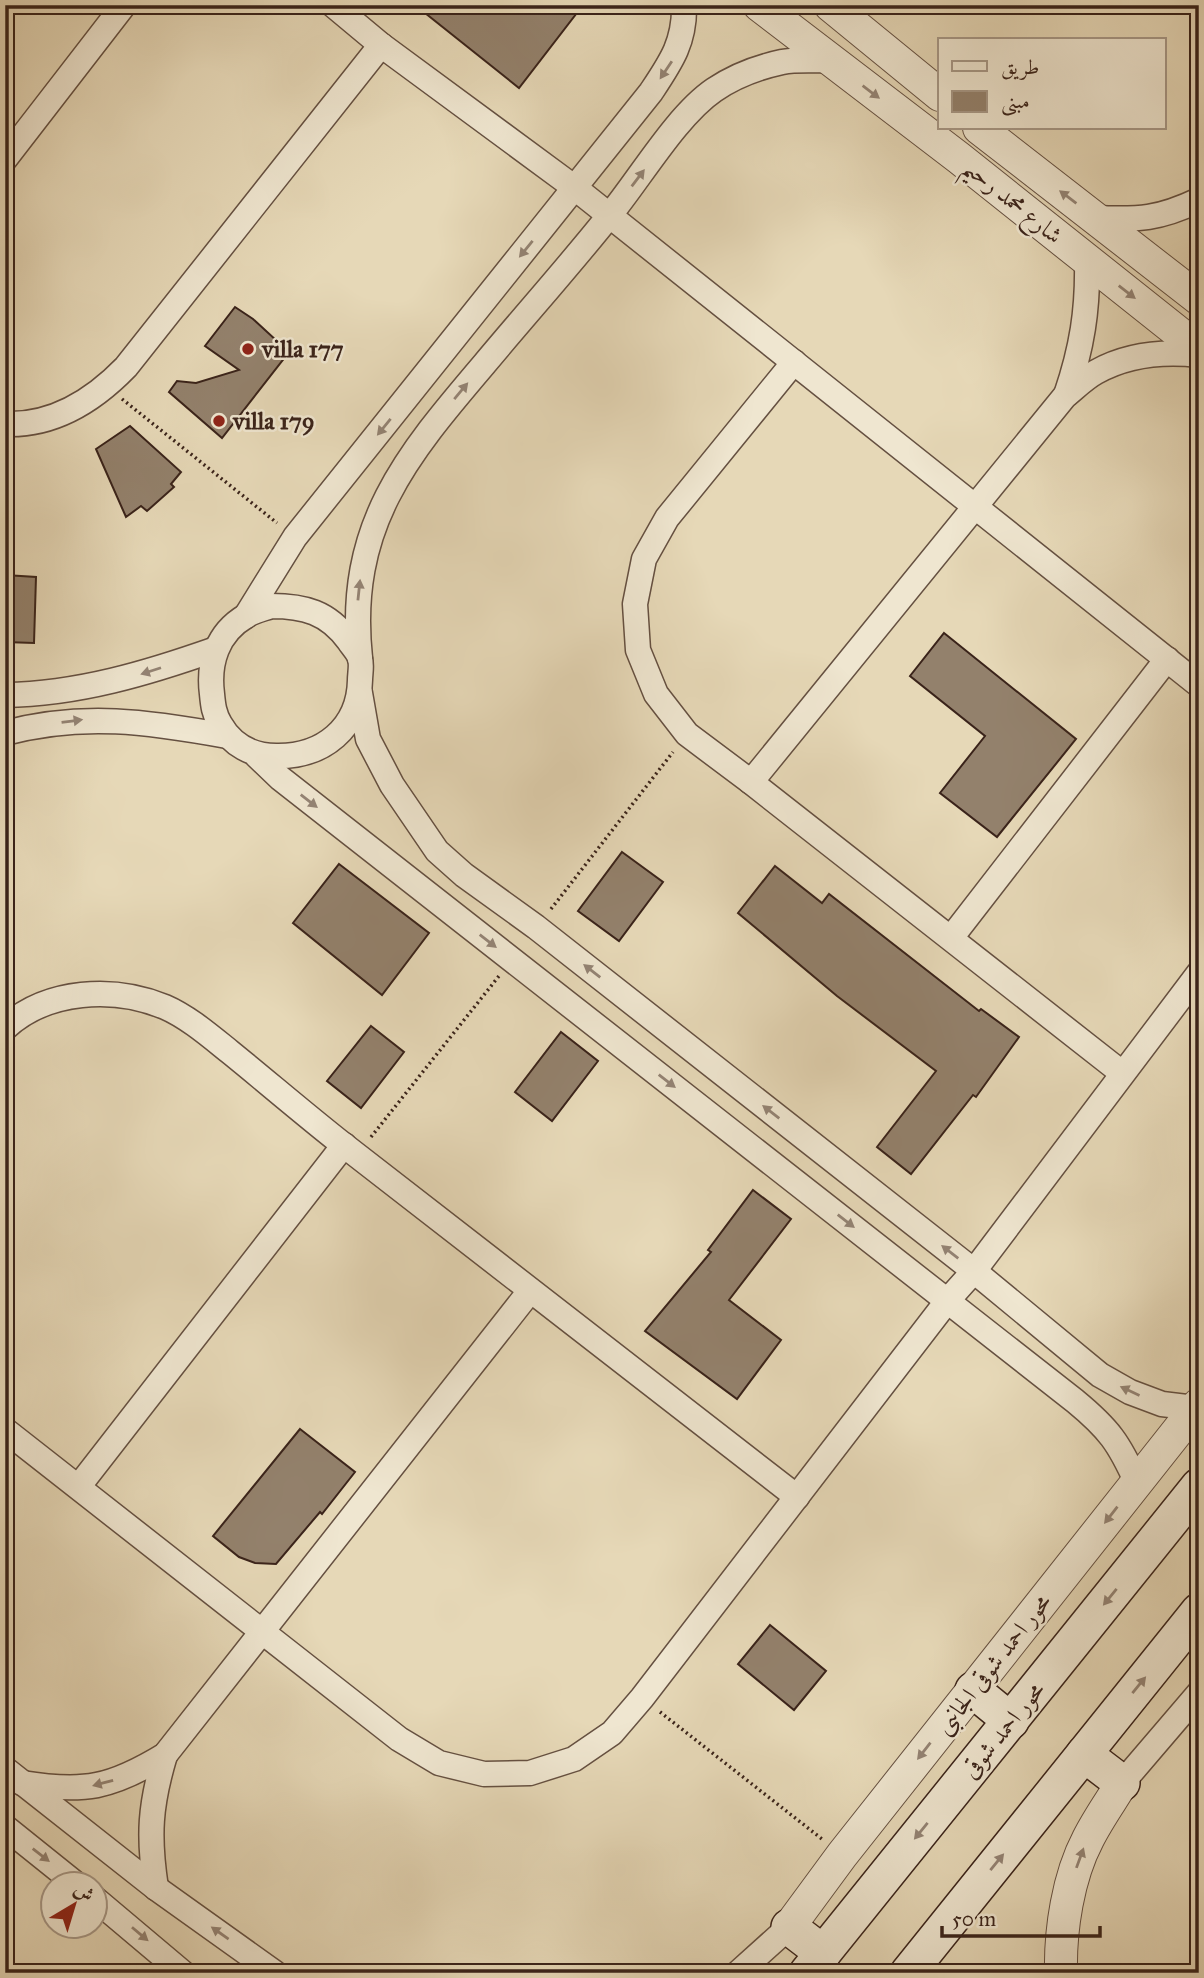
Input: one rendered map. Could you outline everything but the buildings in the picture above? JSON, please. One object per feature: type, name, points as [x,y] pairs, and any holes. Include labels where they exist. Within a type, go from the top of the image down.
[{"type":"main road","name":"محور احمد شوقى","points":[[815,1963],[1199,1486]]},
{"type":"main road","points":[[908,1973],[1199,1611]]},
{"type":"main road","points":[[972,1690],[1011,1721]]},
{"type":"main road","points":[[1084,1754],[1122,1783]]},
{"type":"main road","points":[[789,1927],[815,1963]]},
{"type":"street","points":[[5,159],[124,5]]},
{"type":"street","points":[[333,5],[381,45],[575,188],[1199,685]]},
{"type":"street","points":[[227,736],[215,716],[209,674],[216,649],[228,630],[246,615],[295,537],[651,92],[673,60],[681,39],[684,5]]},
{"type":"street","name":"شارع محمد رحيم","points":[[759,5],[959,158],[1199,349]]},
{"type":"street","points":[[844,11],[938,93]]},
{"type":"street","points":[[5,424],[49,418],[77,406],[106,387],[126,367],[381,45]]},
{"type":"street","points":[[830,60],[784,61],[749,72],[713,91],[689,113],[610,216],[426,432],[391,488],[370,538],[360,577],[357,623],[360,693],[368,739],[392,785],[437,851],[464,876],[536,927],[974,1271],[1100,1375],[1130,1392],[1161,1404],[1197,1406]]},
{"type":"street","points":[[959,158],[978,130]]},
{"type":"street","name":"شارع محمد رحيم","points":[[982,130],[1199,299]]},
{"type":"street","points":[[1096,218],[1151,219],[1178,211],[1199,200]]},
{"type":"street","points":[[1065,396],[1085,330],[1087,261]]},
{"type":"street","points":[[751,782],[1065,396],[1096,372],[1132,357],[1170,352],[1199,355]]},
{"type":"street","points":[[794,362],[667,518],[644,559],[635,604],[638,650],[656,694],[687,734],[1122,1073]]},
{"type":"street","points":[[246,615],[271,606],[296,606],[321,615],[342,631],[360,658]]},
{"type":"street","points":[[5,695],[77,688],[142,674],[216,649]]},
{"type":"street","points":[[951,938],[1167,659]]},
{"type":"street","points":[[257,756],[287,756],[313,751],[324,745],[335,738],[351,718],[360,693]]},
{"type":"street","points":[[5,733],[80,720],[149,722],[227,736],[257,756],[280,778],[948,1300],[1102,1424],[1123,1451],[1137,1483]]},
{"type":"street","points":[[5,1430],[399,1739],[439,1763],[484,1774],[530,1773],[574,1759],[612,1733],[642,1698],[948,1300],[974,1271],[1199,972]]},
{"type":"street","points":[[5,1028],[48,1002],[87,994],[122,996],[167,1008],[204,1031],[350,1150],[797,1497]]},
{"type":"street","points":[[79,1486],[350,1150]]},
{"type":"street","points":[[156,1888],[150,1821],[155,1787],[165,1755],[530,1291]]},
{"type":"street","name":"محور احمد شوقى الجانبى","points":[[789,1927],[842,1855],[1197,1406]]},
{"type":"street","points":[[1061,1973],[1064,1931],[1076,1869],[1087,1840],[1122,1783],[1199,1693]]},
{"type":"street","points":[[14,1776],[59,1788],[97,1786],[133,1774],[165,1755]]},
{"type":"street","points":[[14,1776],[156,1888],[275,1973]]},
{"type":"street","points":[[5,1827],[59,1870]]},
{"type":"street","points":[[108,1910],[183,1973]]},
{"type":"street","points":[[738,1973],[789,1927]]},
{"type":"path","points":[[106,387],[295,537]]},
{"type":"path","points":[[536,927],[687,734]]},
{"type":"path","points":[[350,1150],[512,960]]},
{"type":"path","points":[[642,1698],[842,1855]]},
{"type":"place","name":"villa 177","points":[[248,349]]},
{"type":"place","name":"villa 179","points":[[219,421]]}]
